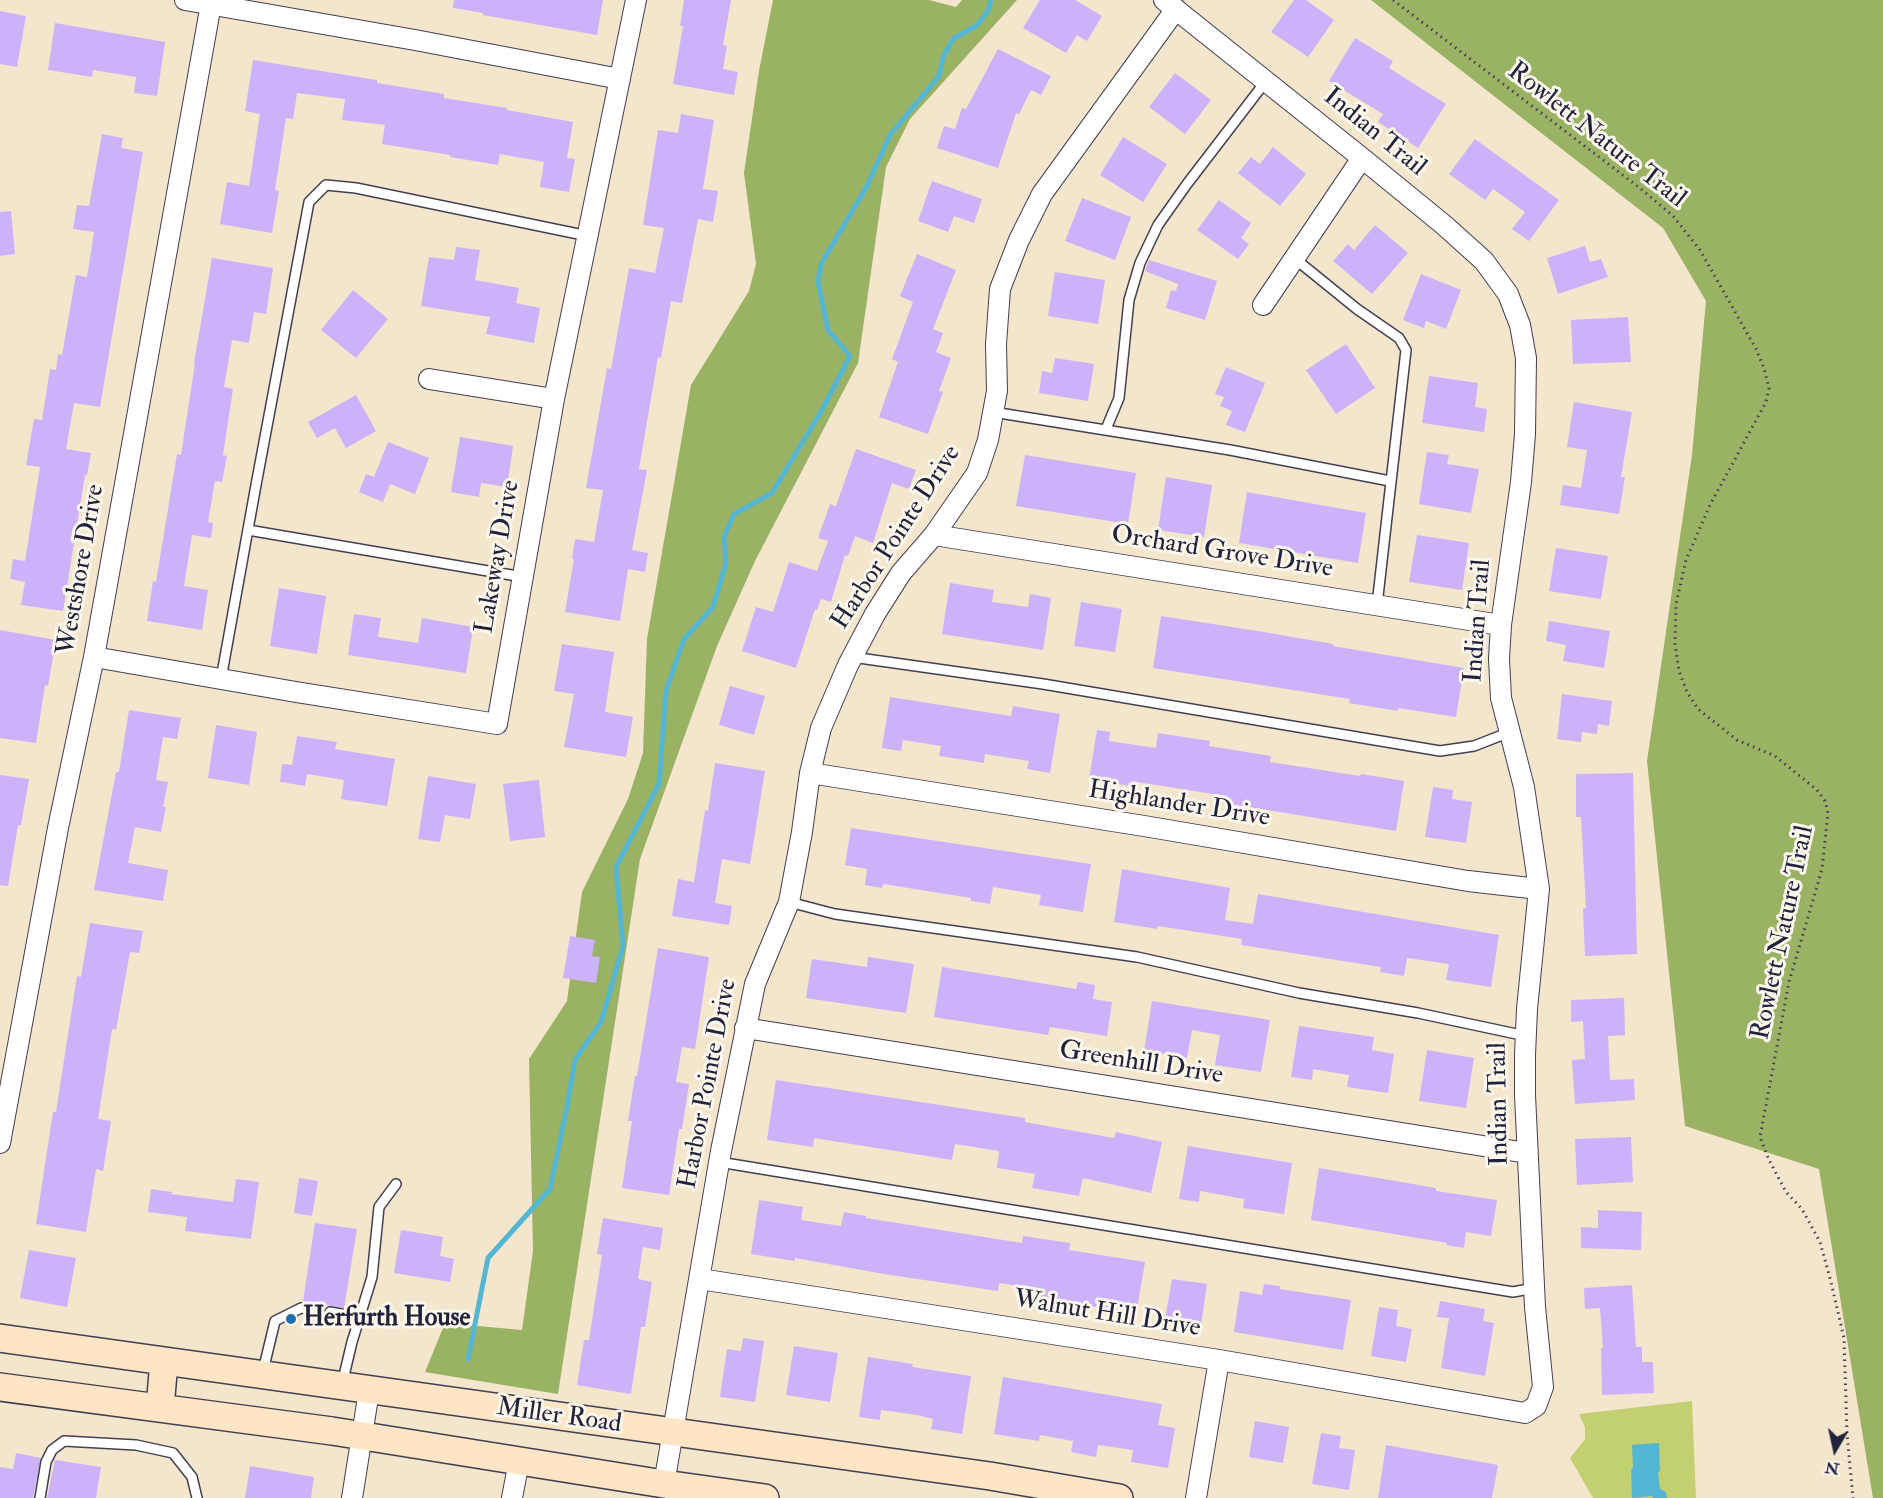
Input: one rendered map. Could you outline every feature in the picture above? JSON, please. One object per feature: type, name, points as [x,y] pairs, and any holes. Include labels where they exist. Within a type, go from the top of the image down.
[{"type":"main road","name":"Miller Road","points":[[0,1338],[990,1476],[1119,1498]]},
{"type":"main road","points":[[160,1408],[164,1361]]},
{"type":"main road","name":"Miller Road","points":[[0,1387],[349,1434],[765,1498]]},
{"type":"main road","points":[[342,1387],[349,1434]]},
{"type":"street","points":[[185,0],[415,40],[620,80]]},
{"type":"street","name":"Lakeway Drive","points":[[94,657],[497,724],[554,399],[636,0]]},
{"type":"street","name":"Westshore Drive","points":[[0,1143],[58,828],[94,657],[211,4]]},
{"type":"street","name":"Indian Trail","points":[[1170,4],[1444,225],[1484,261],[1508,294],[1520,325],[1526,358],[1525,434],[1521,482],[1501,625],[1499,660],[1501,698],[1524,787],[1539,889],[1527,1009],[1525,1095],[1534,1288],[1543,1387],[1536,1406],[1525,1413],[1506,1410]]},
{"type":"street","name":"Harbor Pointe Drive","points":[[664,1484],[719,1162],[754,984],[789,902],[810,773],[821,728],[852,657],[874,614],[901,573],[934,535],[977,473],[988,440],[996,391],[996,344],[1000,289],[1019,240],[1042,194],[1170,4]]},
{"type":"street","points":[[1263,305],[1362,158]]},
{"type":"street","points":[[429,379],[554,399]]},
{"type":"street","name":"Orchard Grove Drive","points":[[934,535],[1501,625]]},
{"type":"street","name":"Highlander Drive","points":[[810,773],[1468,881],[1539,889]]},
{"type":"street","name":"Greenhill Drive","points":[[746,1028],[1527,1153]]},
{"type":"street","name":"Walnut Hill Drive","points":[[700,1279],[1219,1360],[1506,1410]]},
{"type":"street","points":[[1196,1498],[1219,1360]]},
{"type":"street","points":[[352,1498],[349,1434],[369,1391]]},
{"type":"street","points":[[512,1498],[519,1461]]},
{"type":"lane","points":[[1106,429],[1119,398],[1129,300],[1140,263],[1158,225],[1266,81]]},
{"type":"lane","points":[[221,679],[309,202],[326,185],[356,188],[588,236]]},
{"type":"lane","points":[[1294,258],[1357,309],[1399,338],[1406,350],[1377,605]]},
{"type":"lane","points":[[993,412],[1230,450],[1390,481]]},
{"type":"lane","points":[[248,530],[523,577]]},
{"type":"lane","points":[[852,657],[1043,684],[1440,751],[1474,746],[1510,732]]},
{"type":"lane","points":[[789,902],[835,915],[1137,957],[1299,993],[1418,1012],[1526,1036]]},
{"type":"lane","points":[[719,1162],[1513,1292],[1534,1288]]},
{"type":"lane","points":[[342,1387],[357,1324],[372,1277],[379,1207],[396,1184]]},
{"type":"lane","points":[[262,1375],[275,1321],[300,1308],[317,1310]]},
{"type":"lane","points":[[330,1312],[341,1314],[357,1324]]},
{"type":"lane","points":[[40,1498],[46,1462],[52,1450],[64,1441],[136,1446],[173,1454],[192,1477],[197,1498]]},
{"type":"path","name":"Rowlett Nature Trail","points":[[1393,0],[1641,189],[1673,216],[1700,250],[1756,349],[1764,368],[1769,397],[1710,505],[1686,560],[1676,604],[1675,644],[1679,671],[1687,692],[1698,708],[1737,740],[1775,756],[1817,790],[1827,807],[1822,868],[1789,982],[1760,1137],[1786,1192],[1802,1209],[1820,1242],[1830,1278],[1844,1338],[1853,1498]]},
{"type":"green space","points":[[773,0],[929,0],[956,7],[962,0],[1017,0],[910,119],[886,167],[858,363],[755,561],[717,646],[640,859],[558,1394],[425,1372],[445,1323],[522,1330],[533,1251],[529,1059],[567,1001],[582,892],[628,799],[643,753],[647,639],[691,385],[749,291],[756,264],[744,173],[759,71]]},
{"type":"green space","points":[[1371,0],[1883,0],[1883,1498],[1873,1498],[1819,1169],[1685,1126],[1647,761],[1692,455],[1706,301],[1663,228]]},
{"type":"green space","points":[[1692,1401],[1696,1498],[1593,1498],[1570,1458],[1585,1439],[1585,1427],[1579,1414]]},
{"type":"water","points":[[1659,1443],[1660,1489],[1666,1492],[1667,1498],[1653,1498],[1652,1496],[1632,1498],[1632,1445]]},
{"type":"building","points":[[454,0],[603,0],[597,35],[453,8]]},
{"type":"building","points":[[684,0],[731,0],[723,45],[727,46],[723,69],[738,72],[734,95],[673,84],[683,26],[680,26]]},
{"type":"building","points":[[1040,0],[1075,0],[1102,16],[1087,41],[1077,35],[1066,53],[1023,28]]},
{"type":"building","points":[[1294,0],[1306,0],[1334,20],[1308,57],[1271,32]]},
{"type":"building","points":[[0,11],[26,16],[17,67],[0,64]]},
{"type":"building","points":[[55,23],[165,42],[157,96],[134,93],[136,77],[93,70],[92,77],[48,70]]},
{"type":"building","points":[[1355,38],[1393,61],[1389,68],[1446,104],[1418,148],[1378,122],[1383,114],[1329,81]]},
{"type":"building","points":[[998,49],[1051,76],[1041,95],[1031,90],[1019,114],[1016,113],[998,168],[937,148],[944,126],[955,129],[962,108],[966,109]]},
{"type":"building","points":[[253,60],[377,80],[377,83],[444,94],[444,98],[573,122],[567,158],[575,159],[569,192],[540,187],[544,162],[500,154],[498,165],[382,144],[385,125],[342,120],[345,99],[297,93],[293,119],[286,118],[275,190],[279,191],[272,233],[220,224],[227,182],[249,186],[260,114],[245,111]]},
{"type":"building","points":[[1175,73],[1211,100],[1185,134],[1149,107]]},
{"type":"building","points":[[681,114],[714,120],[703,189],[718,191],[713,222],[698,219],[682,303],[671,301],[661,358],[658,357],[639,469],[647,470],[632,550],[648,553],[645,572],[628,569],[620,621],[565,612],[575,539],[594,542],[603,490],[586,488],[607,368],[611,369],[629,268],[655,273],[664,228],[643,225],[658,130],[678,133]]},
{"type":"building","points":[[102,134],[123,138],[121,148],[143,152],[100,407],[74,403],[66,449],[91,453],[87,475],[85,475],[63,611],[21,605],[25,582],[10,579],[13,559],[25,561],[40,467],[26,465],[34,419],[42,420],[50,369],[56,370],[58,354],[62,355],[76,275],[87,277],[94,232],[73,229],[77,205],[89,206]]},
{"type":"building","points":[[1123,137],[1167,164],[1143,202],[1100,175]]},
{"type":"building","points":[[1475,139],[1559,200],[1529,241],[1512,229],[1525,212],[1493,189],[1485,200],[1449,174]]},
{"type":"building","points":[[1273,147],[1306,174],[1280,206],[1238,173],[1251,157],[1260,164]]},
{"type":"building","points":[[932,181],[982,199],[974,223],[954,216],[948,232],[918,221]]},
{"type":"building","points":[[1082,198],[1131,217],[1115,260],[1065,241]]},
{"type":"building","points":[[1219,200],[1251,223],[1241,238],[1249,244],[1238,259],[1197,230]]},
{"type":"building","points":[[11,211],[15,254],[0,256],[0,212]]},
{"type":"building","points":[[1375,225],[1408,253],[1372,294],[1333,261],[1348,244],[1354,250]]},
{"type":"building","points":[[1585,246],[1590,262],[1601,259],[1608,277],[1558,294],[1547,258]]},
{"type":"building","points":[[456,247],[480,250],[475,280],[519,288],[516,303],[540,308],[534,343],[486,334],[490,317],[421,306],[429,257],[454,260]]},
{"type":"building","points":[[917,254],[956,270],[933,329],[943,333],[936,352],[951,358],[939,391],[943,392],[928,434],[879,417],[898,362],[892,359],[913,302],[900,296]]},
{"type":"building","points":[[212,258],[273,268],[266,314],[254,312],[249,343],[232,340],[224,387],[233,389],[223,455],[227,456],[222,482],[215,481],[208,522],[213,523],[211,538],[192,535],[184,586],[208,590],[202,630],[147,621],[153,581],[156,582],[177,454],[181,455]]},
{"type":"building","points":[[1149,260],[1217,281],[1205,320],[1166,308],[1171,290],[1176,291],[1178,284],[1145,271]]},
{"type":"building","points":[[1055,272],[1105,280],[1098,324],[1048,316]]},
{"type":"building","points":[[1421,274],[1461,290],[1446,329],[1426,321],[1424,328],[1403,320]]},
{"type":"building","points":[[353,290],[388,319],[356,358],[321,330]]},
{"type":"building","points":[[1628,317],[1631,362],[1573,364],[1571,320]]},
{"type":"building","points":[[1346,344],[1375,388],[1336,414],[1306,370]]},
{"type":"building","points":[[1055,358],[1094,364],[1088,401],[1039,393],[1042,371],[1052,373]]},
{"type":"building","points":[[1226,367],[1265,383],[1245,432],[1226,425],[1232,411],[1220,406],[1224,397],[1215,394]]},
{"type":"building","points":[[1429,376],[1478,383],[1475,407],[1487,409],[1484,432],[1422,423]]},
{"type":"building","points":[[356,395],[376,431],[346,448],[335,428],[317,438],[308,422]]},
{"type":"building","points":[[1574,402],[1632,412],[1621,477],[1625,477],[1619,514],[1560,505],[1563,485],[1581,488],[1587,450],[1567,447]]},
{"type":"building","points":[[460,437],[513,446],[507,487],[481,483],[479,497],[451,492]]},
{"type":"building","points":[[388,442],[429,458],[415,494],[390,484],[383,502],[359,492],[366,474],[374,477]]},
{"type":"building","points":[[856,449],[916,470],[909,489],[892,483],[873,543],[855,536],[848,556],[845,555],[831,602],[821,599],[817,610],[815,609],[796,668],[742,651],[756,607],[773,612],[789,562],[817,571],[828,541],[818,538],[830,504],[836,506]]},
{"type":"building","points":[[1427,452],[1449,455],[1447,464],[1479,469],[1471,513],[1419,504]]},
{"type":"building","points":[[1025,455],[1136,473],[1128,524],[1016,506]]},
{"type":"building","points":[[1166,477],[1212,485],[1204,537],[1158,530]]},
{"type":"building","points":[[1247,492],[1366,513],[1358,563],[1239,543]]},
{"type":"building","points":[[1417,535],[1469,543],[1462,590],[1409,582]]},
{"type":"building","points":[[1556,548],[1608,556],[1601,599],[1549,591]]},
{"type":"building","points":[[950,583],[994,590],[992,602],[1028,607],[1030,594],[1051,598],[1043,650],[942,634]]},
{"type":"building","points":[[279,588],[326,596],[317,654],[270,646]]},
{"type":"building","points":[[1081,602],[1122,609],[1115,652],[1074,646]]},
{"type":"building","points":[[354,614],[381,618],[378,637],[418,643],[422,618],[473,627],[466,673],[348,655]]},
{"type":"building","points":[[1161,616],[1464,668],[1456,717],[1398,708],[1398,711],[1349,703],[1350,699],[1153,668]]},
{"type":"building","points":[[1549,621],[1610,631],[1604,668],[1563,661],[1566,645],[1546,641]]},
{"type":"building","points":[[0,630],[56,640],[48,686],[45,685],[36,743],[0,738]]},
{"type":"building","points":[[562,644],[614,652],[605,712],[633,717],[626,757],[564,747],[574,694],[554,691]]},
{"type":"building","points":[[730,686],[765,696],[754,735],[719,725]]},
{"type":"building","points":[[1562,694],[1612,701],[1609,726],[1598,724],[1597,734],[1582,732],[1581,742],[1557,739]]},
{"type":"building","points":[[890,697],[1011,716],[1013,706],[1060,714],[1050,773],[1027,769],[1029,761],[985,754],[984,763],[939,756],[941,746],[903,740],[901,751],[882,748]]},
{"type":"building","points":[[129,710],[181,718],[177,739],[163,737],[156,780],[168,782],[161,832],[135,827],[128,863],[168,870],[163,901],[94,890],[116,772],[119,772]]},
{"type":"building","points":[[216,725],[257,732],[249,785],[208,778]]},
{"type":"building","points":[[1097,730],[1110,732],[1109,741],[1156,748],[1158,733],[1210,741],[1209,746],[1271,756],[1270,762],[1404,781],[1396,831],[1218,802],[1219,795],[1131,781],[1130,786],[1089,779]]},
{"type":"building","points":[[297,736],[337,742],[335,749],[395,759],[387,806],[341,799],[344,780],[307,774],[305,786],[280,782],[282,764],[292,765]]},
{"type":"building","points":[[715,763],[765,771],[750,864],[722,859],[715,903],[732,906],[729,925],[672,916],[678,879],[694,882]]},
{"type":"building","points":[[1633,773],[1637,954],[1585,956],[1583,909],[1586,908],[1581,817],[1576,817],[1576,774]]},
{"type":"building","points":[[0,775],[29,779],[21,825],[18,825],[8,886],[0,885]]},
{"type":"building","points":[[428,776],[476,784],[470,819],[445,815],[440,842],[418,839]]},
{"type":"building","points":[[539,780],[545,837],[510,841],[503,784]]},
{"type":"building","points":[[1433,787],[1453,790],[1452,799],[1472,802],[1466,843],[1425,837]]},
{"type":"building","points":[[851,828],[1091,864],[1083,912],[1039,905],[1041,895],[993,887],[990,904],[971,901],[971,898],[883,884],[882,888],[865,885],[867,869],[845,865]]},
{"type":"building","points":[[1122,869],[1230,888],[1225,920],[1253,924],[1258,894],[1499,935],[1491,987],[1446,980],[1449,964],[1407,958],[1404,976],[1380,972],[1381,967],[1241,945],[1242,939],[1158,926],[1157,929],[1114,922]]},
{"type":"building","points":[[90,923],[143,931],[139,953],[130,952],[116,1030],[112,1029],[98,1119],[111,1121],[103,1171],[96,1169],[86,1232],[36,1224],[77,976],[81,977]]},
{"type":"building","points":[[570,936],[595,940],[592,956],[600,957],[596,983],[563,978]]},
{"type":"building","points":[[658,948],[709,957],[695,1049],[682,1047],[676,1082],[689,1084],[682,1129],[679,1129],[669,1195],[622,1188],[632,1121],[628,1121]]},
{"type":"building","points":[[868,957],[914,964],[906,1013],[806,998],[812,959],[867,967]]},
{"type":"building","points":[[942,967],[1076,989],[1078,982],[1095,985],[1093,999],[1112,1002],[1107,1036],[1050,1027],[1048,1035],[934,1017]]},
{"type":"building","points":[[1624,998],[1625,1035],[1608,1036],[1610,1080],[1634,1079],[1635,1100],[1575,1104],[1572,1060],[1585,1059],[1583,1021],[1571,1022],[1571,1000]]},
{"type":"building","points":[[1152,1001],[1270,1020],[1261,1072],[1215,1065],[1220,1035],[1192,1030],[1187,1058],[1144,1051]]},
{"type":"building","points":[[1299,1026],[1374,1037],[1372,1050],[1394,1054],[1388,1093],[1347,1087],[1349,1075],[1313,1069],[1312,1080],[1291,1077]]},
{"type":"building","points":[[1427,1050],[1474,1058],[1466,1108],[1419,1101]]},
{"type":"building","points":[[776,1080],[1025,1118],[1025,1122],[1114,1138],[1116,1132],[1162,1142],[1151,1193],[1083,1178],[1079,1196],[1032,1188],[1035,1174],[997,1168],[999,1151],[955,1144],[952,1160],[814,1138],[813,1147],[767,1140]]},
{"type":"building","points":[[1631,1137],[1633,1182],[1577,1185],[1575,1139]]},
{"type":"building","points":[[1188,1146],[1292,1163],[1284,1214],[1243,1208],[1244,1199],[1200,1191],[1199,1202],[1179,1199]]},
{"type":"building","points":[[1319,1168],[1436,1188],[1436,1191],[1497,1200],[1491,1236],[1466,1232],[1464,1248],[1446,1245],[1447,1243],[1311,1220]]},
{"type":"building","points":[[299,1178],[318,1181],[312,1216],[294,1213]]},
{"type":"building","points":[[236,1179],[259,1182],[251,1239],[185,1231],[187,1217],[148,1212],[151,1189],[172,1192],[171,1194],[233,1202]]},
{"type":"building","points":[[759,1200],[803,1207],[801,1220],[841,1226],[844,1212],[866,1216],[866,1218],[1022,1243],[1023,1236],[1070,1243],[1069,1250],[1145,1262],[1136,1314],[1039,1297],[1040,1289],[999,1283],[998,1291],[795,1258],[795,1261],[751,1254]]},
{"type":"building","points":[[1598,1210],[1642,1212],[1641,1250],[1581,1248],[1581,1227],[1598,1228]]},
{"type":"building","points":[[603,1218],[663,1228],[660,1250],[643,1247],[638,1279],[652,1282],[645,1327],[641,1327],[631,1394],[577,1385],[584,1340],[589,1340],[602,1255],[597,1254]]},
{"type":"building","points":[[315,1223],[357,1229],[344,1308],[303,1301]]},
{"type":"building","points":[[401,1230],[443,1237],[440,1256],[454,1259],[450,1282],[394,1273]]},
{"type":"building","points":[[29,1250],[76,1258],[67,1307],[20,1298]]},
{"type":"building","points":[[1172,1279],[1207,1284],[1201,1325],[1165,1319]]},
{"type":"building","points":[[1264,1284],[1280,1286],[1280,1289],[1351,1300],[1343,1350],[1234,1332],[1240,1291],[1262,1295]]},
{"type":"building","points":[[1632,1285],[1636,1347],[1642,1347],[1642,1362],[1653,1362],[1654,1393],[1602,1395],[1601,1348],[1603,1348],[1600,1308],[1585,1309],[1584,1288]]},
{"type":"building","points":[[1440,1301],[1485,1309],[1483,1321],[1494,1323],[1485,1376],[1441,1368],[1449,1318],[1437,1317]]},
{"type":"building","points":[[1379,1307],[1398,1310],[1396,1326],[1412,1329],[1406,1362],[1371,1356]]},
{"type":"building","points":[[743,1338],[764,1341],[755,1402],[720,1397],[727,1349],[741,1351]]},
{"type":"building","points":[[794,1346],[838,1353],[830,1402],[786,1395]]},
{"type":"building","points":[[868,1357],[913,1364],[912,1367],[971,1376],[962,1434],[931,1429],[933,1419],[917,1415],[881,1410],[880,1420],[859,1417]]},
{"type":"building","points":[[1003,1377],[1162,1404],[1158,1425],[1175,1428],[1168,1468],[1131,1462],[1133,1450],[1098,1445],[1096,1457],[1071,1452],[1073,1441],[1040,1435],[1039,1441],[994,1434]]},
{"type":"building","points":[[1255,1421],[1289,1427],[1283,1463],[1249,1457]]},
{"type":"building","points":[[1321,1433],[1341,1436],[1339,1448],[1355,1450],[1349,1490],[1312,1484]]},
{"type":"building","points":[[1386,1445],[1498,1465],[1492,1498],[1378,1498]]},
{"type":"building","points":[[16,1453],[41,1458],[33,1498],[0,1498],[0,1467],[13,1469]]},
{"type":"building","points":[[55,1460],[101,1467],[96,1498],[47,1498]]},
{"type":"building","points":[[250,1466],[314,1477],[311,1498],[245,1498]]},
{"type":"waterway","points":[[468,1359],[488,1258],[550,1189],[575,1060],[601,1022],[623,946],[616,867],[659,784],[666,691],[684,639],[713,607],[726,563],[724,537],[734,514],[772,493],[822,410],[850,356],[828,330],[818,282],[821,264],[867,186],[890,135],[939,76],[943,57],[953,39],[977,25],[988,11],[991,0]]},
{"type":"place","name":"Herfurth House","points":[[291,1319]]}]
